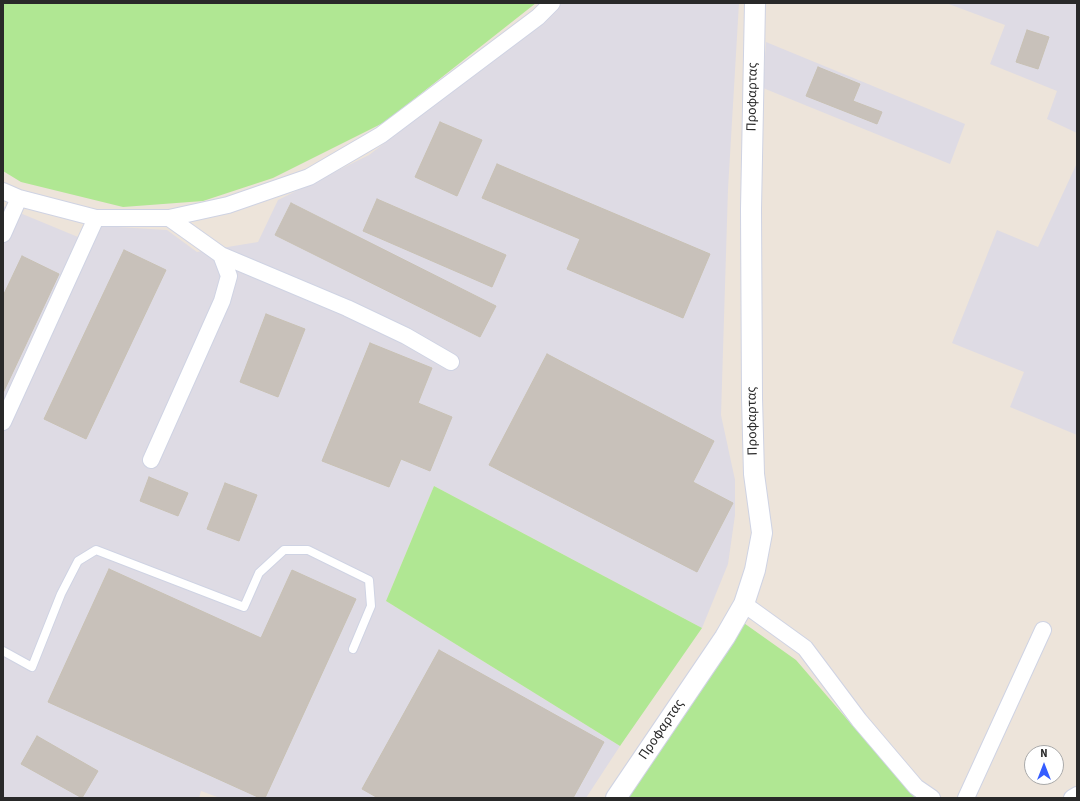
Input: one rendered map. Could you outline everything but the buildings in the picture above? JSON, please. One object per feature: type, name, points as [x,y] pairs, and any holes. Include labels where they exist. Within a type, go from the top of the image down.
[{"type":"street","points":[[3,191],[19,198],[96,218],[169,218],[228,205],[309,177],[387,130],[538,17],[552,3]]},
{"type":"street","name":"Προφαρτας","points":[[616,798],[725,637],[744,604],[755,570],[762,533],[754,474],[752,398],[751,209],[755,3]]},
{"type":"street","points":[[3,234],[19,198]]},
{"type":"street","points":[[3,422],[96,218]]},
{"type":"street","points":[[169,218],[221,255],[399,333],[450,362]]},
{"type":"street","points":[[151,460],[222,301],[229,276],[221,255]]},
{"type":"street","points":[[744,604],[805,648],[859,720],[916,787],[932,798]]},
{"type":"street","points":[[966,798],[1043,630]]},
{"type":"street","points":[[1072,798],[1077,795]]},
{"type":"lane","points":[[3,651],[32,667],[61,594],[78,561],[96,550],[244,607],[259,573],[284,550],[308,550],[369,580],[371,606],[353,650]]},
{"type":"shaded area","points":[[562,3],[739,3],[728,189],[721,415],[735,480],[735,515],[728,564],[702,628],[434,486],[386,601],[620,746],[586,798],[220,798],[201,791],[199,798],[3,798],[3,206],[78,237],[92,245],[101,226],[167,230],[197,252],[258,242],[278,200],[369,155],[548,18]]},
{"type":"shaded area","points":[[946,3],[1077,3],[1077,133],[1047,119],[1057,91],[990,64],[1005,25]]},
{"type":"shaded area","points":[[766,42],[965,124],[950,164],[763,88]]},
{"type":"shaded area","points":[[1077,163],[1077,435],[1010,407],[1024,372],[952,343],[997,230],[1038,247]]},
{"type":"green space","points":[[3,3],[536,3],[385,122],[273,178],[203,201],[123,207],[21,182],[3,171]]},
{"type":"green space","points":[[434,486],[702,628],[620,746],[386,601]]},
{"type":"green space","points":[[741,621],[796,660],[915,798],[625,798]]}]
